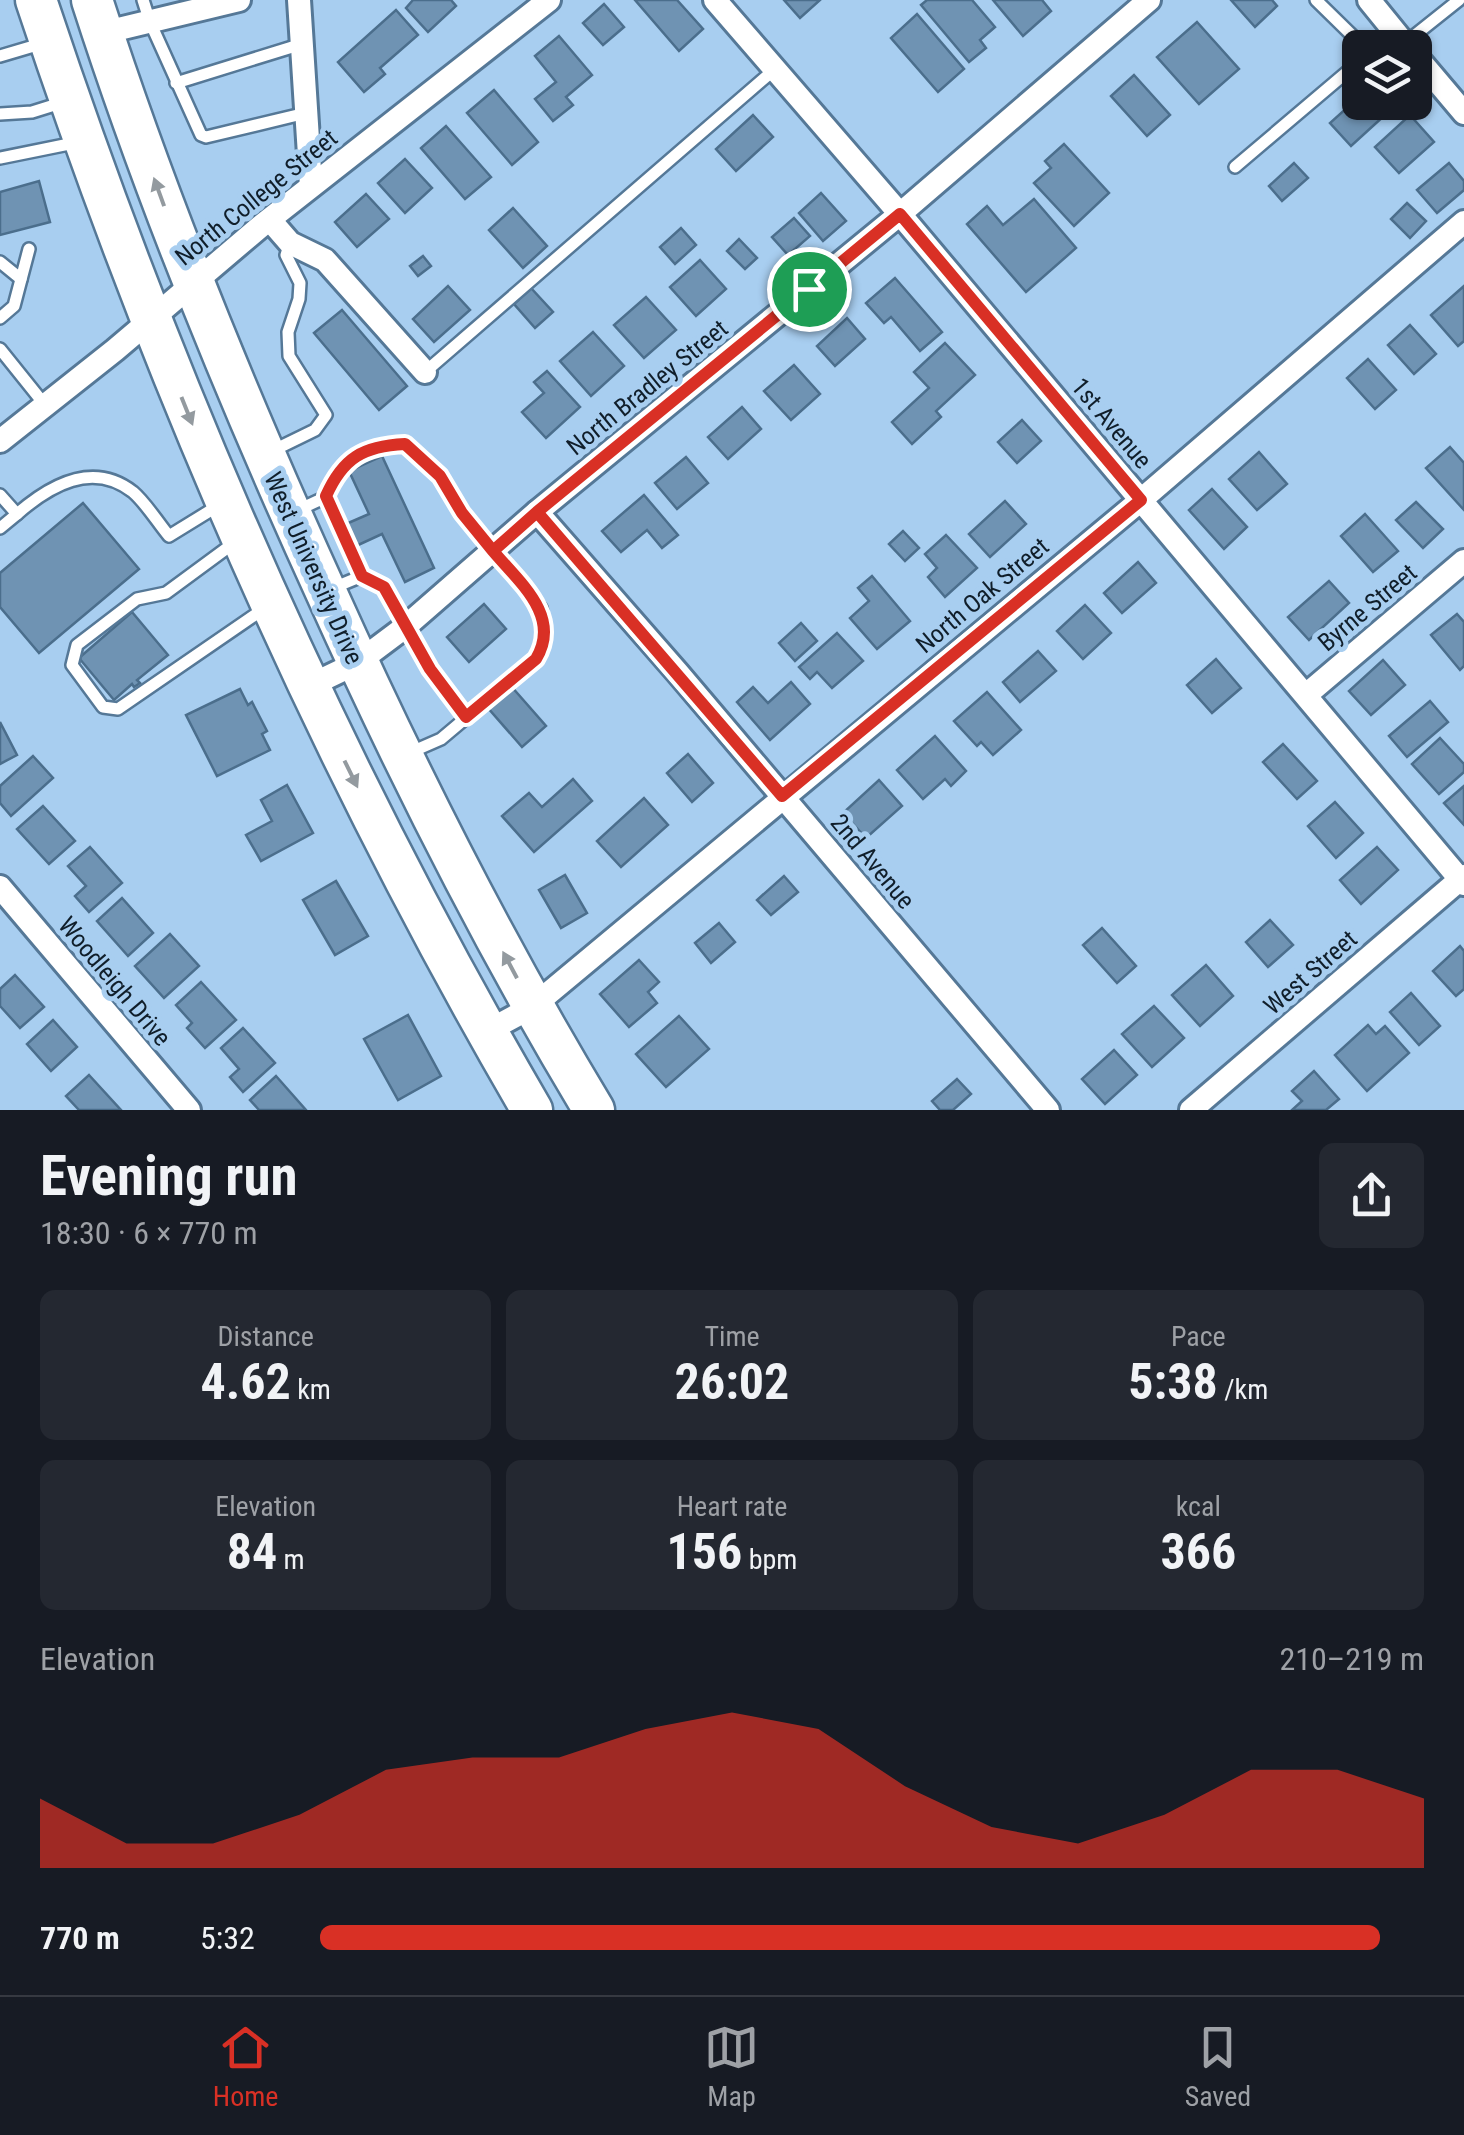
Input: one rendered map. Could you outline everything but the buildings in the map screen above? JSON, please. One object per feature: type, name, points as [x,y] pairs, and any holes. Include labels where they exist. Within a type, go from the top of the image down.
[{"type":"highway","points":[[36,0],[150,321],[233,519],[308,686],[419,908],[532,1110]]},
{"type":"highway","name":"West University Drive","points":[[97,17],[194,284],[289,514],[401,756],[532,1007],[594,1110]]},
{"type":"street","points":[[97,17],[240,0]]},
{"type":"street","points":[[299,0],[312,186]]},
{"type":"street","name":"North College Street","points":[[0,440],[312,186],[549,0]]},
{"type":"street","name":"1st Avenue","points":[[714,0],[1463,880]]},
{"type":"street","name":"North Bradley Street","points":[[308,686],[357,663],[405,627],[537,512],[900,214],[1149,0]]},
{"type":"street","points":[[1369,0],[1394,30]]},
{"type":"street","points":[[1432,75],[1464,113]]},
{"type":"street","points":[[270,220],[290,243],[325,260],[425,372]]},
{"type":"street","name":"North Oak Street","points":[[486,1032],[532,1007],[1141,500],[1464,222]]},
{"type":"street","name":"2nd Avenue","points":[[537,512],[1048,1110]]},
{"type":"street","name":"Byrne Street","points":[[1306,695],[1464,561]]},
{"type":"street","name":"West Street","points":[[1192,1110],[1463,880]]},
{"type":"street","name":"Woodleigh Drive","points":[[0,887],[189,1110]]},
{"type":"lane","points":[[1316,0],[1347,30]]},
{"type":"lane","points":[[1423,30],[1459,0]]},
{"type":"lane","points":[[146,11],[197,131],[206,138],[306,113]]},
{"type":"lane","points":[[1,51],[50,41]]},
{"type":"lane","points":[[176,82],[302,44]]},
{"type":"lane","points":[[425,372],[774,70]]},
{"type":"lane","points":[[1235,166],[1342,76]]},
{"type":"lane","points":[[0,114],[32,112],[69,100]]},
{"type":"lane","points":[[0,158],[84,141]]},
{"type":"lane","points":[[264,455],[315,430],[326,415],[288,356],[288,332],[300,300],[300,283],[286,256],[290,243]]},
{"type":"lane","points":[[0,318],[14,306],[29,249]]},
{"type":"lane","points":[[0,262],[21,279]]},
{"type":"lane","points":[[0,348],[45,405]]},
{"type":"lane","points":[[289,514],[326,496],[338,470],[376,445],[405,444],[440,476],[462,513],[541,608],[544,646],[536,659],[441,739],[401,756]]},
{"type":"lane","points":[[0,528],[50,487],[79,477],[107,479],[133,492],[169,536],[233,519]]},
{"type":"lane","points":[[0,495],[17,514]]},
{"type":"lane","points":[[326,496],[362,576],[384,587],[430,669],[466,717]]},
{"type":"lane","points":[[233,519],[166,592],[138,599],[77,646],[72,664],[103,707],[118,710],[271,604]]},
{"type":"lane","points":[[325,591],[362,576]]},
{"type":"route","points":[[809,289],[537,512],[493,551],[462,513],[440,476],[405,444],[376,445],[338,470],[326,496],[362,576],[384,587],[430,669],[466,717],[536,659],[544,646],[541,608],[493,551],[537,512],[782,796],[1141,500],[900,214],[809,289]]}]
